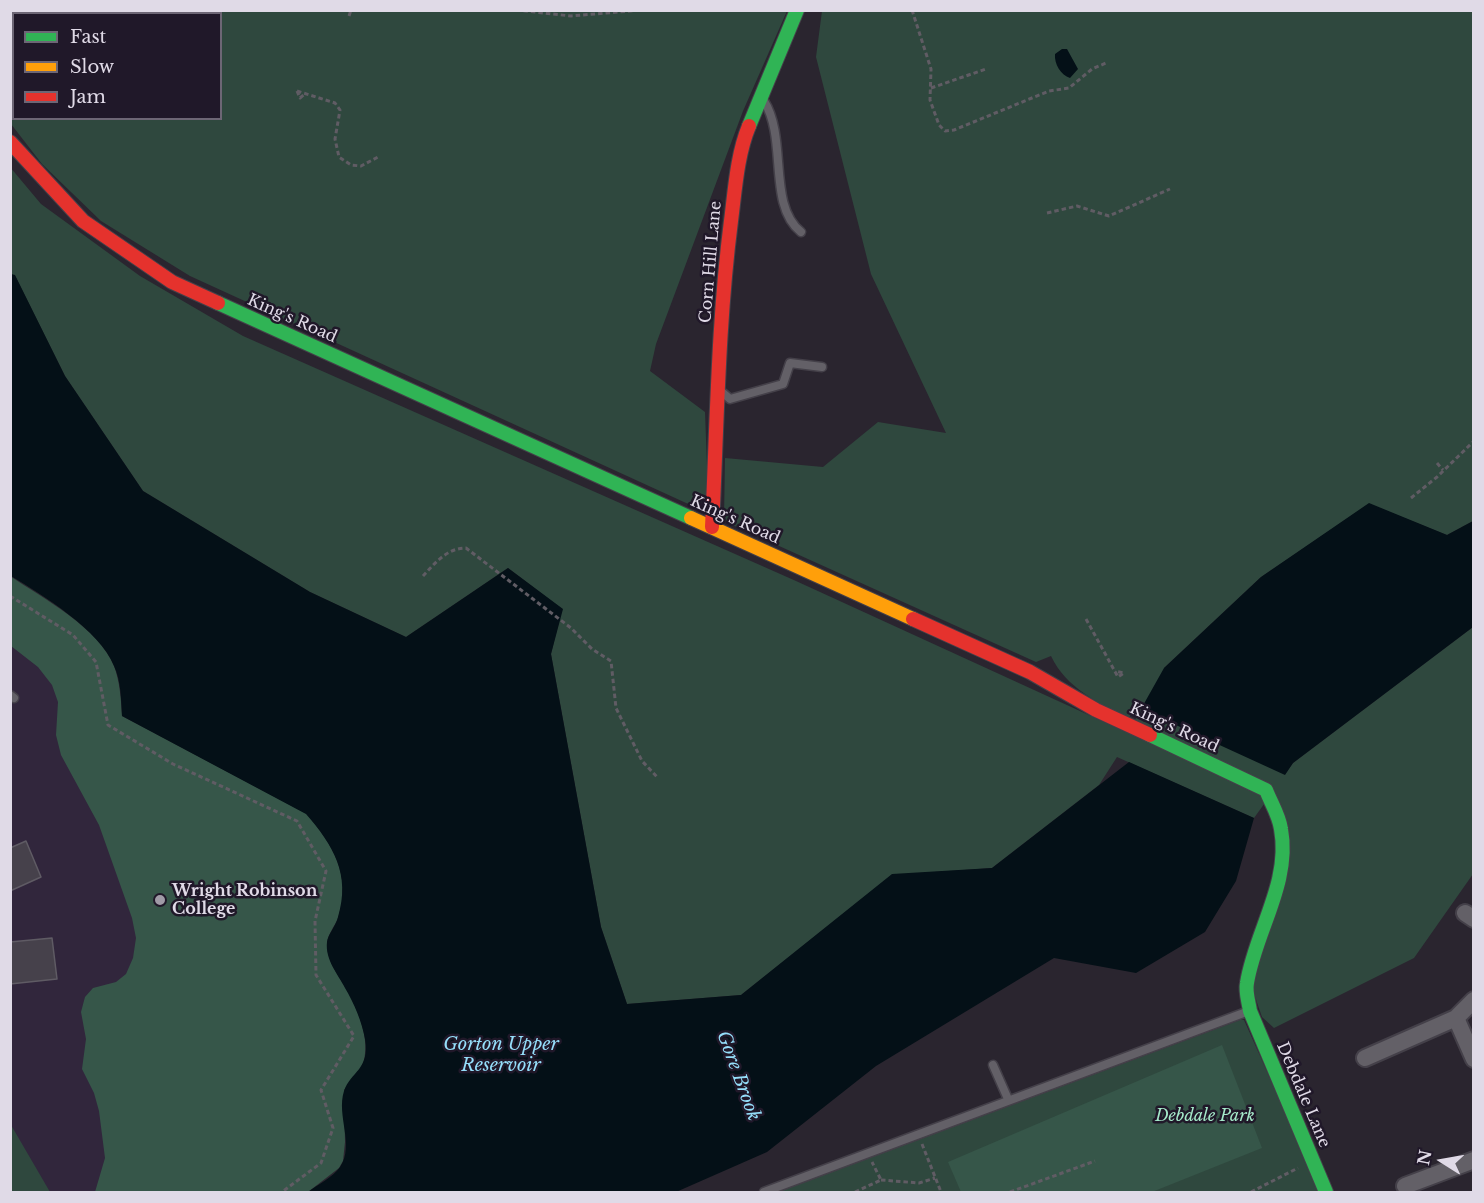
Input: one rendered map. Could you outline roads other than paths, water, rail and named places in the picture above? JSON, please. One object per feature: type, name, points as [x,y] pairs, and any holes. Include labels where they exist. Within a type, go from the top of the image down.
[{"type":"street","name":"Corn Hill Lane","points":[[712,527],[726,259],[735,187],[744,138],[797,10]]},
{"type":"street","name":"King's Road","points":[[10,142],[83,221],[172,282],[1030,672],[1096,710],[1266,790],[1282,831],[1282,852],[1269,911],[1246,985],[1250,1011]]},
{"type":"street","points":[[1365,1058],[1456,1018],[1473,1000]]},
{"type":"street","name":"Debdale Lane","points":[[1250,1011],[1326,1192]]},
{"type":"street","points":[[1456,1018],[1473,1059]]},
{"type":"street","points":[[1405,1186],[1473,1160]]},
{"type":"lane","points":[[760,95],[771,113],[777,131],[780,180],[787,216],[801,232]]},
{"type":"lane","points":[[718,388],[730,399],[783,384],[790,363],[822,367]]},
{"type":"lane","points":[[764,1192],[1008,1099],[1250,1011]]},
{"type":"lane","points":[[993,1065],[1008,1099]]},
{"type":"water","points":[[1062,49],[1067,49],[1078,69],[1070,78],[1061,72],[1056,62],[1055,54]]},
{"type":"water","name":"Gorton Upper Reservoir","points":[[11,274],[15,275],[65,376],[143,491],[310,592],[406,637],[508,568],[563,609],[551,654],[601,927],[627,1004],[741,995],[892,874],[992,868],[1129,762],[1254,818],[1236,881],[1205,932],[1136,973],[1054,958],[876,1066],[767,1152],[676,1192],[308,1192],[333,1174],[340,1167],[344,1158],[346,1140],[342,1101],[344,1091],[362,1064],[366,1049],[364,1033],[357,1013],[327,949],[328,939],[337,920],[341,902],[341,874],[337,861],[324,837],[306,814],[122,716],[120,690],[114,666],[96,639],[69,615],[11,576]]},
{"type":"water","points":[[1369,503],[1447,535],[1473,521],[1473,627],[1293,763],[1285,775],[1141,709],[1164,668],[1261,577]]},
{"type":"place","name":"Wright Robinson College","points":[[160,900]]},
{"type":"water label","name":"Gore Brook","points":[[738,1076]]},
{"type":"park label","name":"Debdale Park","points":[[1205,1116]]}]
